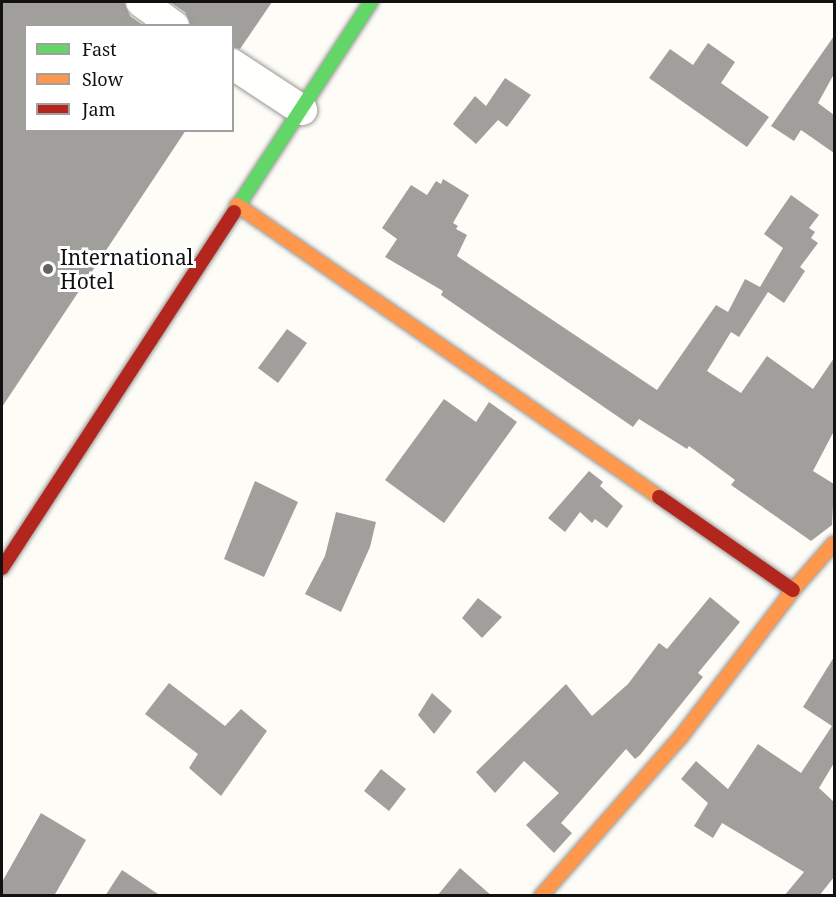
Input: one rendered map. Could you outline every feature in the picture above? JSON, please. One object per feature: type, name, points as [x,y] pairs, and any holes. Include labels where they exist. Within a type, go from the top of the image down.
[{"type":"main road","points":[[2,568],[371,2]]},
{"type":"main road","points":[[237,205],[793,590]]},
{"type":"main road","points":[[541,896],[680,738],[793,590],[834,543]]},
{"type":"street","points":[[141,2],[171,24]]},
{"type":"street","points":[[234,65],[302,110]]},
{"type":"building","name":"International Hotel","points":[[2,2],[124,2],[130,16],[141,24],[24,24],[24,132],[185,132],[2,407]]},
{"type":"building","points":[[170,2],[272,2],[240,49],[234,48],[234,24],[190,24],[185,12]]},
{"type":"building","points":[[834,36],[834,74],[818,103],[834,115],[834,153],[801,130],[794,141],[771,126]]},
{"type":"building","points":[[708,43],[735,62],[721,83],[769,117],[747,147],[649,78],[670,49],[693,65]]},
{"type":"building","points":[[505,78],[531,95],[507,127],[498,120],[476,144],[453,124],[475,96],[486,106]]},
{"type":"building","points":[[443,179],[469,195],[453,223],[458,226],[456,229],[467,235],[457,256],[657,390],[716,305],[728,312],[745,279],[760,287],[783,248],[764,234],[791,195],[819,215],[809,228],[815,232],[811,238],[818,243],[800,267],[805,271],[784,303],[768,292],[739,337],[731,332],[707,371],[741,393],[767,356],[813,389],[834,358],[834,431],[813,471],[834,484],[832,525],[811,541],[731,485],[735,480],[689,446],[687,449],[639,419],[633,427],[441,295],[443,291],[385,257],[397,239],[382,228],[411,185],[427,195],[436,181],[441,184]]},
{"type":"building","points":[[287,329],[307,343],[278,383],[258,368]]},
{"type":"building","points":[[444,399],[476,422],[489,402],[517,422],[444,523],[385,480]]},
{"type":"building","points":[[589,471],[603,482],[600,486],[623,506],[607,528],[595,519],[592,523],[580,512],[565,532],[548,518]]},
{"type":"building","points":[[255,481],[298,502],[264,577],[224,559]]},
{"type":"building","points":[[336,512],[376,522],[370,547],[341,612],[305,594],[325,556]]},
{"type":"building","points":[[710,597],[740,622],[698,673],[703,677],[640,755],[635,759],[626,749],[561,823],[572,833],[554,853],[526,825],[559,793],[524,761],[495,793],[476,772],[566,684],[592,716],[628,684],[659,643],[667,649]]},
{"type":"building","points":[[478,598],[502,617],[482,638],[462,618]]},
{"type":"building","points":[[834,657],[834,763],[819,788],[834,802],[834,877],[819,896],[784,896],[804,872],[722,823],[713,838],[694,826],[708,803],[681,779],[696,761],[728,789],[758,744],[801,773],[832,726],[803,707]]},
{"type":"building","points":[[169,683],[225,726],[241,709],[267,731],[221,796],[189,768],[198,754],[145,714]]},
{"type":"building","points":[[432,693],[452,711],[434,734],[418,715]]},
{"type":"building","points":[[381,769],[406,789],[389,811],[364,791]]},
{"type":"building","points":[[41,813],[86,840],[54,896],[2,896],[2,882]]},
{"type":"building","points":[[460,868],[492,896],[437,896]]},
{"type":"building","points":[[122,870],[161,896],[105,896]]},
{"type":"traffic: fast","points":[[234,212],[371,2]]},
{"type":"traffic: slow","points":[[237,205],[659,497]]},
{"type":"traffic: slow","points":[[541,896],[680,738],[793,590],[834,543]]},
{"type":"traffic: jam","points":[[2,568],[234,212]]},
{"type":"traffic: jam","points":[[659,497],[793,590]]},
{"type":"place","name":"International Hotel","points":[[48,269]]}]
